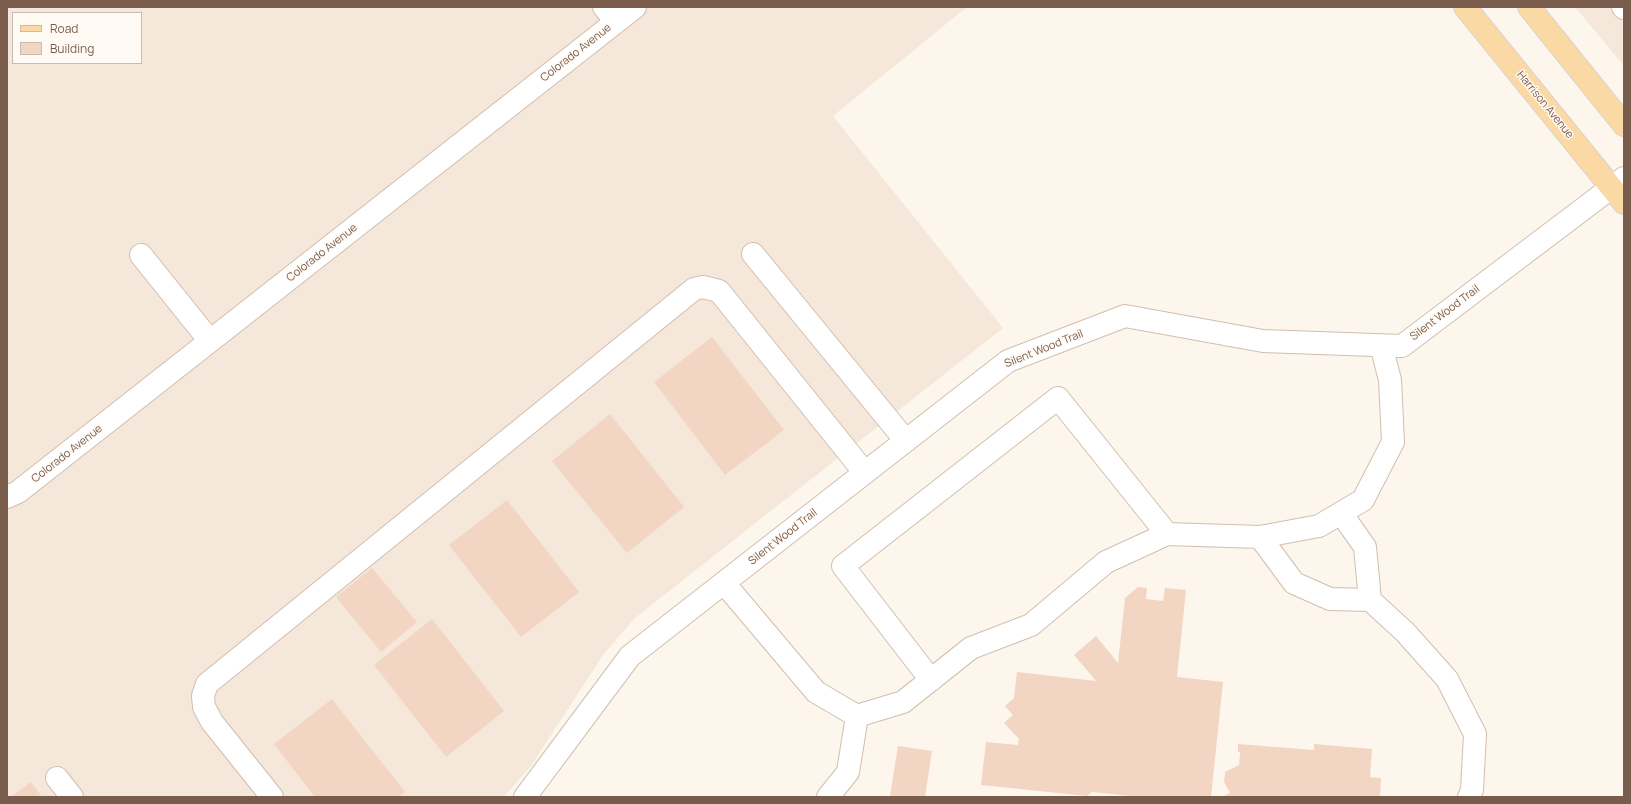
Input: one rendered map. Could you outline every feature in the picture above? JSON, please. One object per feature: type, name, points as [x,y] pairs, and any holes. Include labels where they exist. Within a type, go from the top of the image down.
[{"type":"main road","name":"Harrison Avenue","points":[[1466,7],[1620,190]]},
{"type":"main road","points":[[1529,7],[1624,125]]},
{"type":"street","name":"Colorado Avenue","points":[[7,497],[18,492],[210,341],[610,14],[634,7]]},
{"type":"street","name":"Silent Wood Trail","points":[[525,797],[630,656],[1008,361],[1126,316],[1263,341],[1402,346],[1620,190]]},
{"type":"street","points":[[753,254],[906,440]]},
{"type":"street","points":[[141,255],[210,341]]},
{"type":"street","points":[[272,797],[212,722],[204,707],[203,696],[207,684],[694,289],[703,287],[719,291],[865,473]]},
{"type":"street","points":[[724,583],[816,692],[857,716],[903,702],[971,648],[1031,625],[1106,562],[1167,534],[1260,537],[1319,526],[1363,500],[1393,442],[1390,380],[1381,346]]},
{"type":"street","points":[[931,680],[843,566],[1058,398],[1167,534]]},
{"type":"street","points":[[1341,513],[1365,547],[1370,600],[1410,638],[1447,679],[1475,734],[1472,790],[1468,797]]},
{"type":"street","points":[[1260,537],[1294,583],[1330,599],[1370,600]]},
{"type":"street","points":[[828,797],[848,772],[857,716]]},
{"type":"street","points":[[57,778],[72,797]]},
{"type":"shaded area","points":[[7,7],[967,7],[833,116],[1003,328],[635,618],[603,655],[531,766],[504,797],[7,797]]},
{"type":"shaded area","points":[[1575,7],[1624,7],[1624,66]]},
{"type":"building","points":[[712,337],[784,430],[725,475],[654,382]]},
{"type":"building","points":[[610,414],[684,507],[627,553],[552,461]]},
{"type":"building","points":[[507,500],[579,592],[521,637],[449,545]]},
{"type":"building","points":[[372,568],[417,622],[381,652],[336,597]]},
{"type":"building","points":[[1138,587],[1147,588],[1146,599],[1163,601],[1165,588],[1186,590],[1177,677],[1223,682],[1211,797],[1140,797],[1092,792],[1087,796],[981,785],[986,742],[1018,745],[1019,739],[1004,723],[1013,715],[1005,706],[1014,698],[1017,672],[1096,681],[1074,655],[1096,636],[1118,663],[1125,598]]},
{"type":"building","points":[[432,619],[504,711],[446,757],[374,665]]},
{"type":"building","points":[[332,699],[405,792],[398,797],[315,797],[274,744]]},
{"type":"building","points":[[1238,744],[1314,750],[1314,744],[1372,749],[1370,777],[1381,778],[1380,797],[1222,797],[1230,793],[1224,782],[1225,772],[1239,765],[1240,752],[1238,752]]},
{"type":"building","points":[[898,746],[932,751],[925,797],[890,796]]},
{"type":"building","points":[[31,782],[42,797],[11,797]]}]
